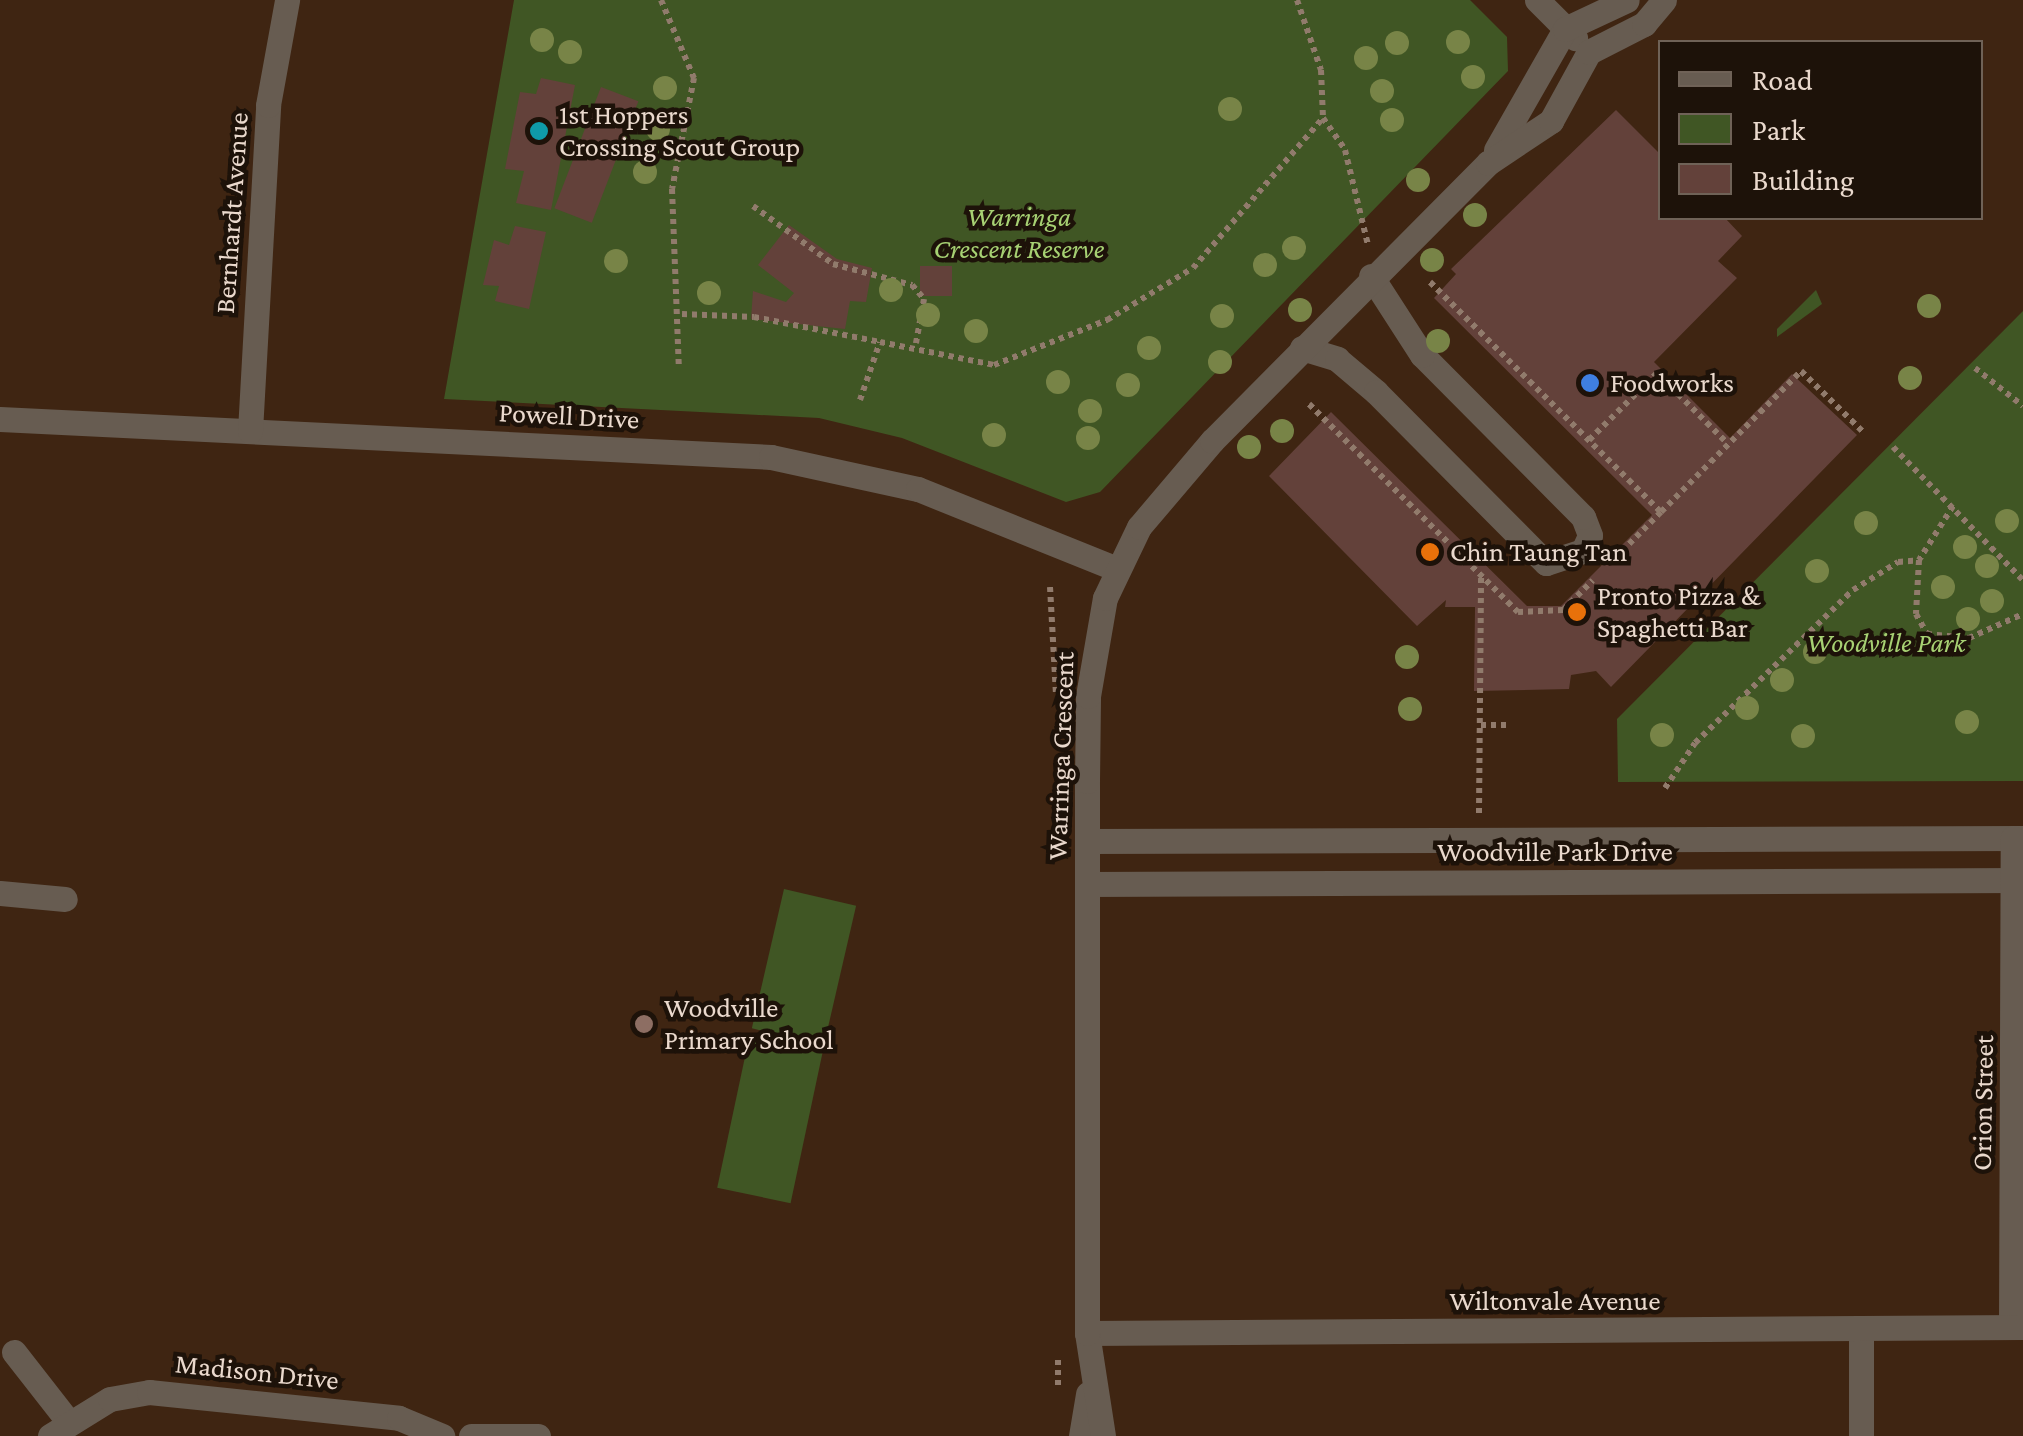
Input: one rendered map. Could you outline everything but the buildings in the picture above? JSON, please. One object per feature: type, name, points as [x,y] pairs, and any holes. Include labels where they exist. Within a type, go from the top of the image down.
[{"type":"street","name":"Bernhardt Avenue","points":[[250,430],[268,105],[286,0]]},
{"type":"street","points":[[1537,0],[1590,52],[1644,24],[1664,0]]},
{"type":"street","points":[[1565,29],[1627,0]]},
{"type":"street","name":"Warringa Crescent","points":[[1488,162],[1565,29]]},
{"type":"street","name":"Warringa Crescent","points":[[1103,1436],[1090,1380],[1087,1333],[1088,841],[1094,636],[1117,569],[1169,487],[1374,273],[1488,162],[1561,110],[1590,52]]},
{"type":"street","points":[[1302,348],[1337,359],[1376,392],[1546,563],[1582,551],[1590,535],[1582,517],[1422,355],[1374,273]]},
{"type":"street","name":"Powell Drive","points":[[0,419],[771,457],[918,489],[1117,569]]},
{"type":"street","name":"Woodville Park Drive","points":[[1088,841],[2018,838]]},
{"type":"street","name":"Orion Street","points":[[2017,1327],[2018,838]]},
{"type":"street","name":"Woodville Park Drive","points":[[1088,884],[2019,880]]},
{"type":"street","points":[[0,893],[65,900]]},
{"type":"street","name":"Wiltonvale Avenue","points":[[1087,1333],[2017,1327]]},
{"type":"street","points":[[1861,1330],[1861,1436]]},
{"type":"street","name":"Madison Drive","points":[[14,1352],[59,1429],[110,1399],[212,1393],[399,1418],[442,1436]]},
{"type":"street","name":"Warringa Crescent","points":[[1082,1436],[1090,1380]]},
{"type":"street","points":[[471,1436],[538,1436]]},
{"type":"path","points":[[661,0],[694,78],[672,190],[682,314],[679,370]]},
{"type":"path","points":[[1297,0],[1321,70],[1323,118],[1344,150],[1374,273]]},
{"type":"path","points":[[682,314],[754,317],[880,342],[916,344],[994,364],[1108,320],[1193,268],[1323,118]]},
{"type":"path","points":[[754,206],[833,264],[912,285],[924,299],[916,344]]},
{"type":"path","points":[[860,400],[880,342]]},
{"type":"path","points":[[1975,368],[2023,406]]},
{"type":"path","points":[[1661,512],[1801,371],[1863,432]]},
{"type":"path","points":[[1589,440],[1656,373],[1728,444]]},
{"type":"path","points":[[1893,447],[2023,580]]},
{"type":"path","points":[[1953,506],[1919,560],[1916,614],[1927,634],[1969,638],[2023,614]]},
{"type":"path","points":[[1666,788],[1694,744],[1853,590],[1898,562],[1919,560]]},
{"type":"path","points":[[1476,840],[1481,575]]},
{"type":"path","points":[[1481,725],[1510,725]]},
{"type":"green space","name":"Warringa Crescent Reserve","points":[[514,0],[1470,0],[1507,37],[1508,71],[1100,492],[1066,502],[902,438],[819,418],[444,399]]},
{"type":"green space","points":[[1816,290],[1822,304],[1777,337],[1777,329]]},
{"type":"green space","name":"Woodville Park","points":[[2023,311],[2023,781],[1618,782],[1617,719]]},
{"type":"green space","points":[[784,889],[856,906],[824,1045],[752,1028]]},
{"type":"green space","points":[[749,1038],[822,1054],[791,1203],[717,1188]]},
{"type":"place","name":"1st Hoppers Crossing Scout Group","points":[[539,131]]},
{"type":"place","name":"Foodworks","points":[[1590,383]]},
{"type":"place","name":"Chin Taung Tan","points":[[1430,552]]},
{"type":"place","name":"Pronto Pizza & Spaghetti Bar","points":[[1577,612]]},
{"type":"place","name":"Woodville Primary School","points":[[644,1024]]}]
